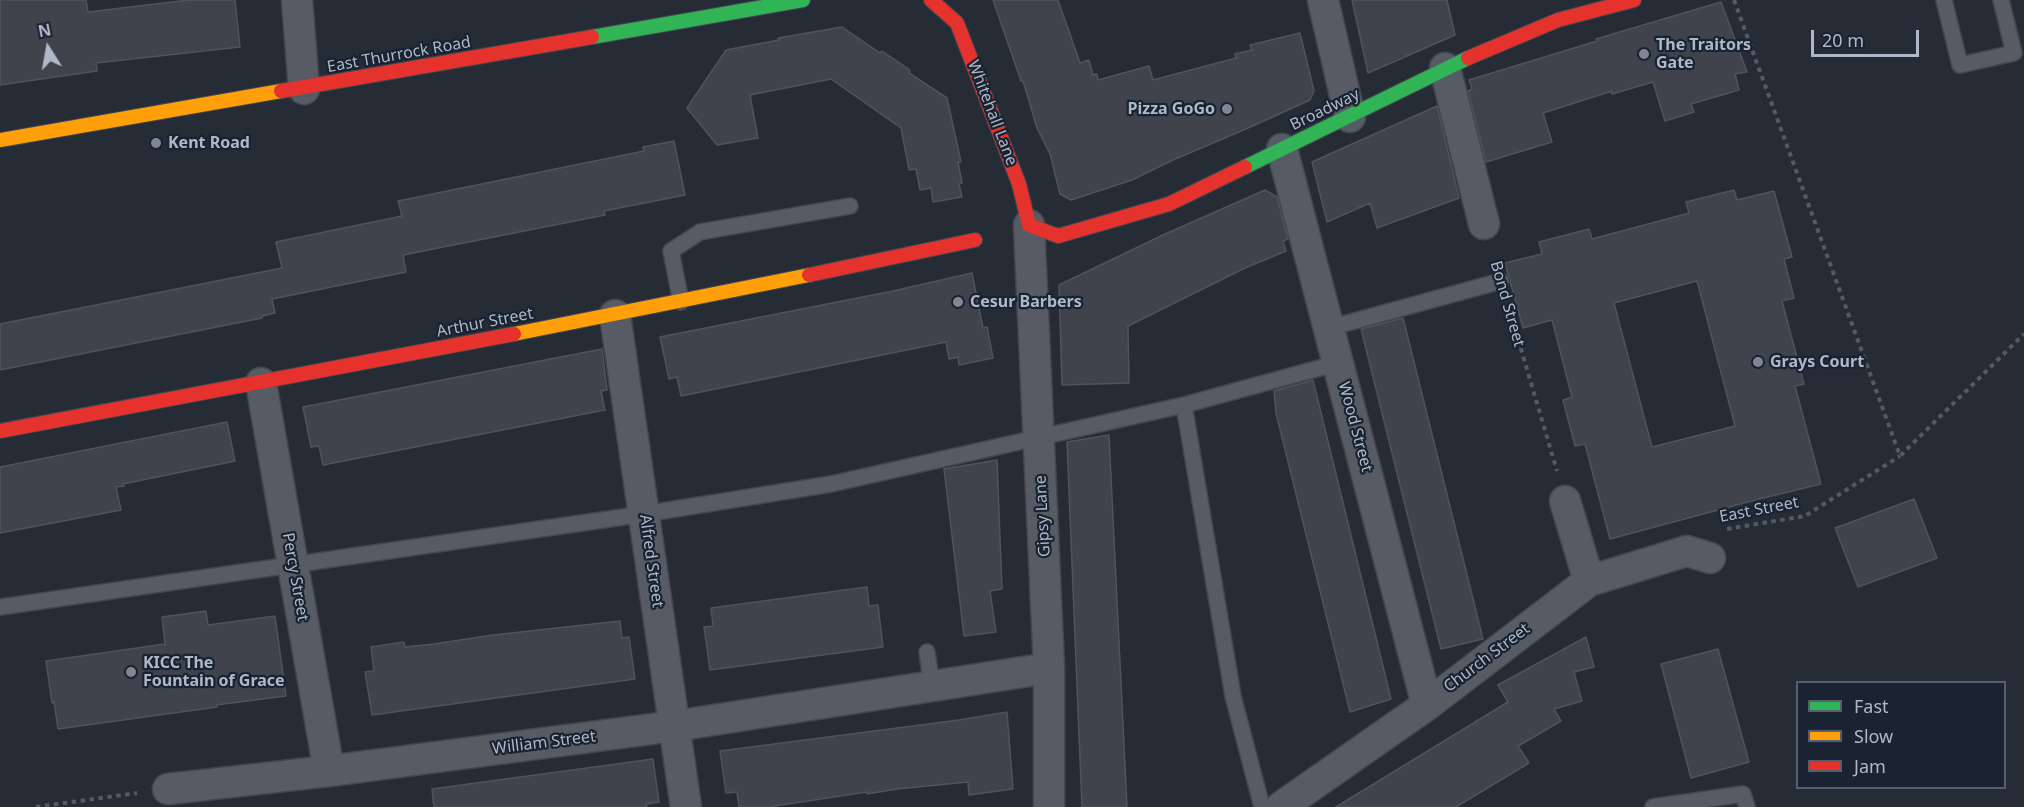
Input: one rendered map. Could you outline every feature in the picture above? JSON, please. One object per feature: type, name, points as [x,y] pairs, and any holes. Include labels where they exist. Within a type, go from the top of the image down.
[{"type":"main road","name":"East Thurrock Road","points":[[0,140],[304,88],[733,6],[803,0]]},
{"type":"main road","points":[[931,0],[955,12]]},
{"type":"main road","name":"Broadway","points":[[1029,225],[1058,236],[1169,204],[1350,117],[1556,10],[1634,0]]},
{"type":"main road","name":"Whitehall Lane","points":[[955,12],[1019,184],[1029,225]]},
{"type":"main road","name":"Arthur Street","points":[[0,431],[615,315],[975,240]]},
{"type":"street","points":[[297,0],[304,88]]},
{"type":"street","points":[[1323,0],[1350,117]]},
{"type":"street","points":[[1444,68],[1484,224]]},
{"type":"street","name":"Wood Street","points":[[1282,149],[1427,705]]},
{"type":"street","name":"Gipsy Lane","points":[[1029,225],[1049,668],[1049,807]]},
{"type":"street","name":"Alfred Street","points":[[615,315],[686,807]]},
{"type":"street","name":"Percy Street","points":[[261,383],[328,771]]},
{"type":"street","points":[[1563,491],[1589,581]]},
{"type":"street","name":"Church Street","points":[[1281,807],[1427,705],[1589,581],[1699,554]]},
{"type":"street","name":"William Street","points":[[168,789],[328,771],[675,726],[1049,668]]},
{"type":"lane","points":[[1944,0],[1960,65],[2014,53],[2001,0]]},
{"type":"lane","points":[[681,302],[671,251],[700,232],[850,206]]},
{"type":"lane","points":[[1329,328],[1501,281]]},
{"type":"lane","points":[[0,607],[644,514],[831,484],[1184,405],[1338,363]]},
{"type":"lane","points":[[1184,405],[1233,696],[1262,807]]},
{"type":"lane","points":[[927,652],[932,686]]},
{"type":"lane","points":[[1653,807],[1743,794],[1747,807]]},
{"type":"path","points":[[1734,0],[1900,456]]},
{"type":"path","name":"Bond Street","points":[[1501,281],[1563,491]]},
{"type":"path","name":"East Street","points":[[1699,554],[1703,533],[1804,516],[1900,456],[2024,334]]},
{"type":"path","points":[[36,807],[168,789]]},
{"type":"building","points":[[0,0],[86,0],[88,12],[189,0],[235,0],[240,47],[96,63],[97,71],[0,85]]},
{"type":"building","points":[[993,0],[1058,0],[1080,63],[1089,60],[1093,75],[1097,74],[1098,80],[1149,66],[1153,80],[1236,58],[1235,54],[1252,50],[1250,45],[1300,33],[1314,91],[1310,100],[1255,125],[1132,180],[1071,200],[1060,194],[1050,154],[1037,128],[1023,81],[1021,81]]},
{"type":"building","points":[[1352,0],[1447,0],[1455,35],[1368,73]]},
{"type":"building","points":[[1721,2],[1747,72],[1735,74],[1739,90],[1691,104],[1694,112],[1665,121],[1653,82],[1612,94],[1612,91],[1543,113],[1552,142],[1486,162],[1468,91],[1472,89],[1469,80]]},
{"type":"building","points":[[842,27],[880,53],[882,51],[910,70],[909,73],[947,98],[961,162],[958,162],[962,197],[933,202],[931,188],[920,190],[916,169],[909,170],[901,128],[831,79],[750,95],[758,138],[717,145],[687,108],[726,50]]},
{"type":"building","points":[[1437,106],[1459,198],[1377,228],[1370,203],[1327,222],[1312,162]]},
{"type":"building","points":[[674,141],[685,195],[604,211],[605,215],[403,255],[406,272],[272,299],[275,313],[262,316],[262,318],[0,370],[0,324],[282,268],[276,242],[402,216],[398,201],[644,151],[643,147]]},
{"type":"building","points":[[1265,190],[1277,197],[1288,239],[1283,241],[1286,251],[1243,269],[1128,326],[1129,383],[1062,385],[1059,285],[1163,235]]},
{"type":"building","name":"Grays Court","points":[[1734,190],[1737,200],[1774,191],[1792,257],[1784,259],[1794,298],[1782,301],[1804,384],[1795,386],[1821,484],[1610,539],[1585,444],[1575,446],[1563,400],[1572,397],[1552,320],[1523,328],[1505,263],[1542,254],[1539,242],[1589,229],[1592,239],[1689,213],[1686,202]],"holes":[[[1697,281],[1735,426],[1652,447],[1614,303]]]},
{"type":"building","points":[[972,273],[983,328],[987,327],[993,358],[959,365],[958,357],[949,359],[946,342],[681,396],[677,377],[669,379],[660,337]]},
{"type":"building","points":[[1403,318],[1483,639],[1441,649],[1361,329]]},
{"type":"building","points":[[602,349],[607,390],[601,391],[605,410],[323,465],[319,446],[311,447],[303,407]]},
{"type":"building","points":[[1313,380],[1391,699],[1350,712],[1276,413],[1274,391]]},
{"type":"building","points":[[227,422],[235,461],[116,487],[121,510],[0,533],[0,467]]},
{"type":"building","points":[[1109,435],[1127,807],[1082,807],[1067,442]]},
{"type":"building","points":[[997,460],[1002,589],[990,591],[996,632],[964,636],[944,469]]},
{"type":"building","points":[[1914,499],[1937,558],[1858,587],[1835,528]]},
{"type":"building","points":[[867,587],[869,606],[878,605],[883,647],[710,670],[704,627],[713,626],[711,608]]},
{"type":"building","name":"KICC The Fountain of Grace","points":[[206,611],[208,625],[275,616],[286,696],[58,729],[46,661],[165,644],[162,617]]},
{"type":"building","points":[[620,621],[622,638],[629,637],[635,679],[372,715],[365,672],[374,671],[371,647],[404,642],[405,647],[434,644]]},
{"type":"building","points":[[1586,637],[1594,667],[1574,672],[1582,701],[1554,709],[1561,721],[1518,746],[1529,763],[1456,807],[1336,807],[1508,702],[1498,685]]},
{"type":"building","points":[[1718,649],[1749,762],[1691,778],[1661,664]]},
{"type":"building","points":[[1007,712],[1013,789],[969,795],[968,782],[867,794],[867,792],[768,807],[739,807],[737,792],[726,793],[720,751]]},
{"type":"building","points":[[653,759],[659,802],[646,804],[647,807],[434,807],[432,789]]},
{"type":"traffic: fast","points":[[592,37],[803,0]]},
{"type":"traffic: fast","points":[[1245,167],[1468,58]]},
{"type":"traffic: slow","points":[[0,140],[281,91]]},
{"type":"traffic: slow","points":[[514,334],[809,275]]},
{"type":"traffic: jam","points":[[931,0],[957,23],[1019,184],[1029,225],[1058,236],[1169,204],[1245,167]]},
{"type":"traffic: jam","points":[[1468,58],[1558,20],[1634,0]]},
{"type":"traffic: jam","points":[[281,91],[592,37]]},
{"type":"traffic: jam","points":[[809,275],[975,240]]},
{"type":"traffic: jam","points":[[0,431],[514,334]]},
{"type":"place","name":"The Traitors Gate","points":[[1644,54]]},
{"type":"place","name":"Pizza GoGo","points":[[1227,109]]},
{"type":"place","name":"Kent Road","points":[[156,143]]},
{"type":"place","name":"Cesur Barbers","points":[[958,302]]},
{"type":"place","name":"Grays Court","points":[[1758,362]]},
{"type":"place","name":"KICC The Fountain of Grace","points":[[131,672]]}]
